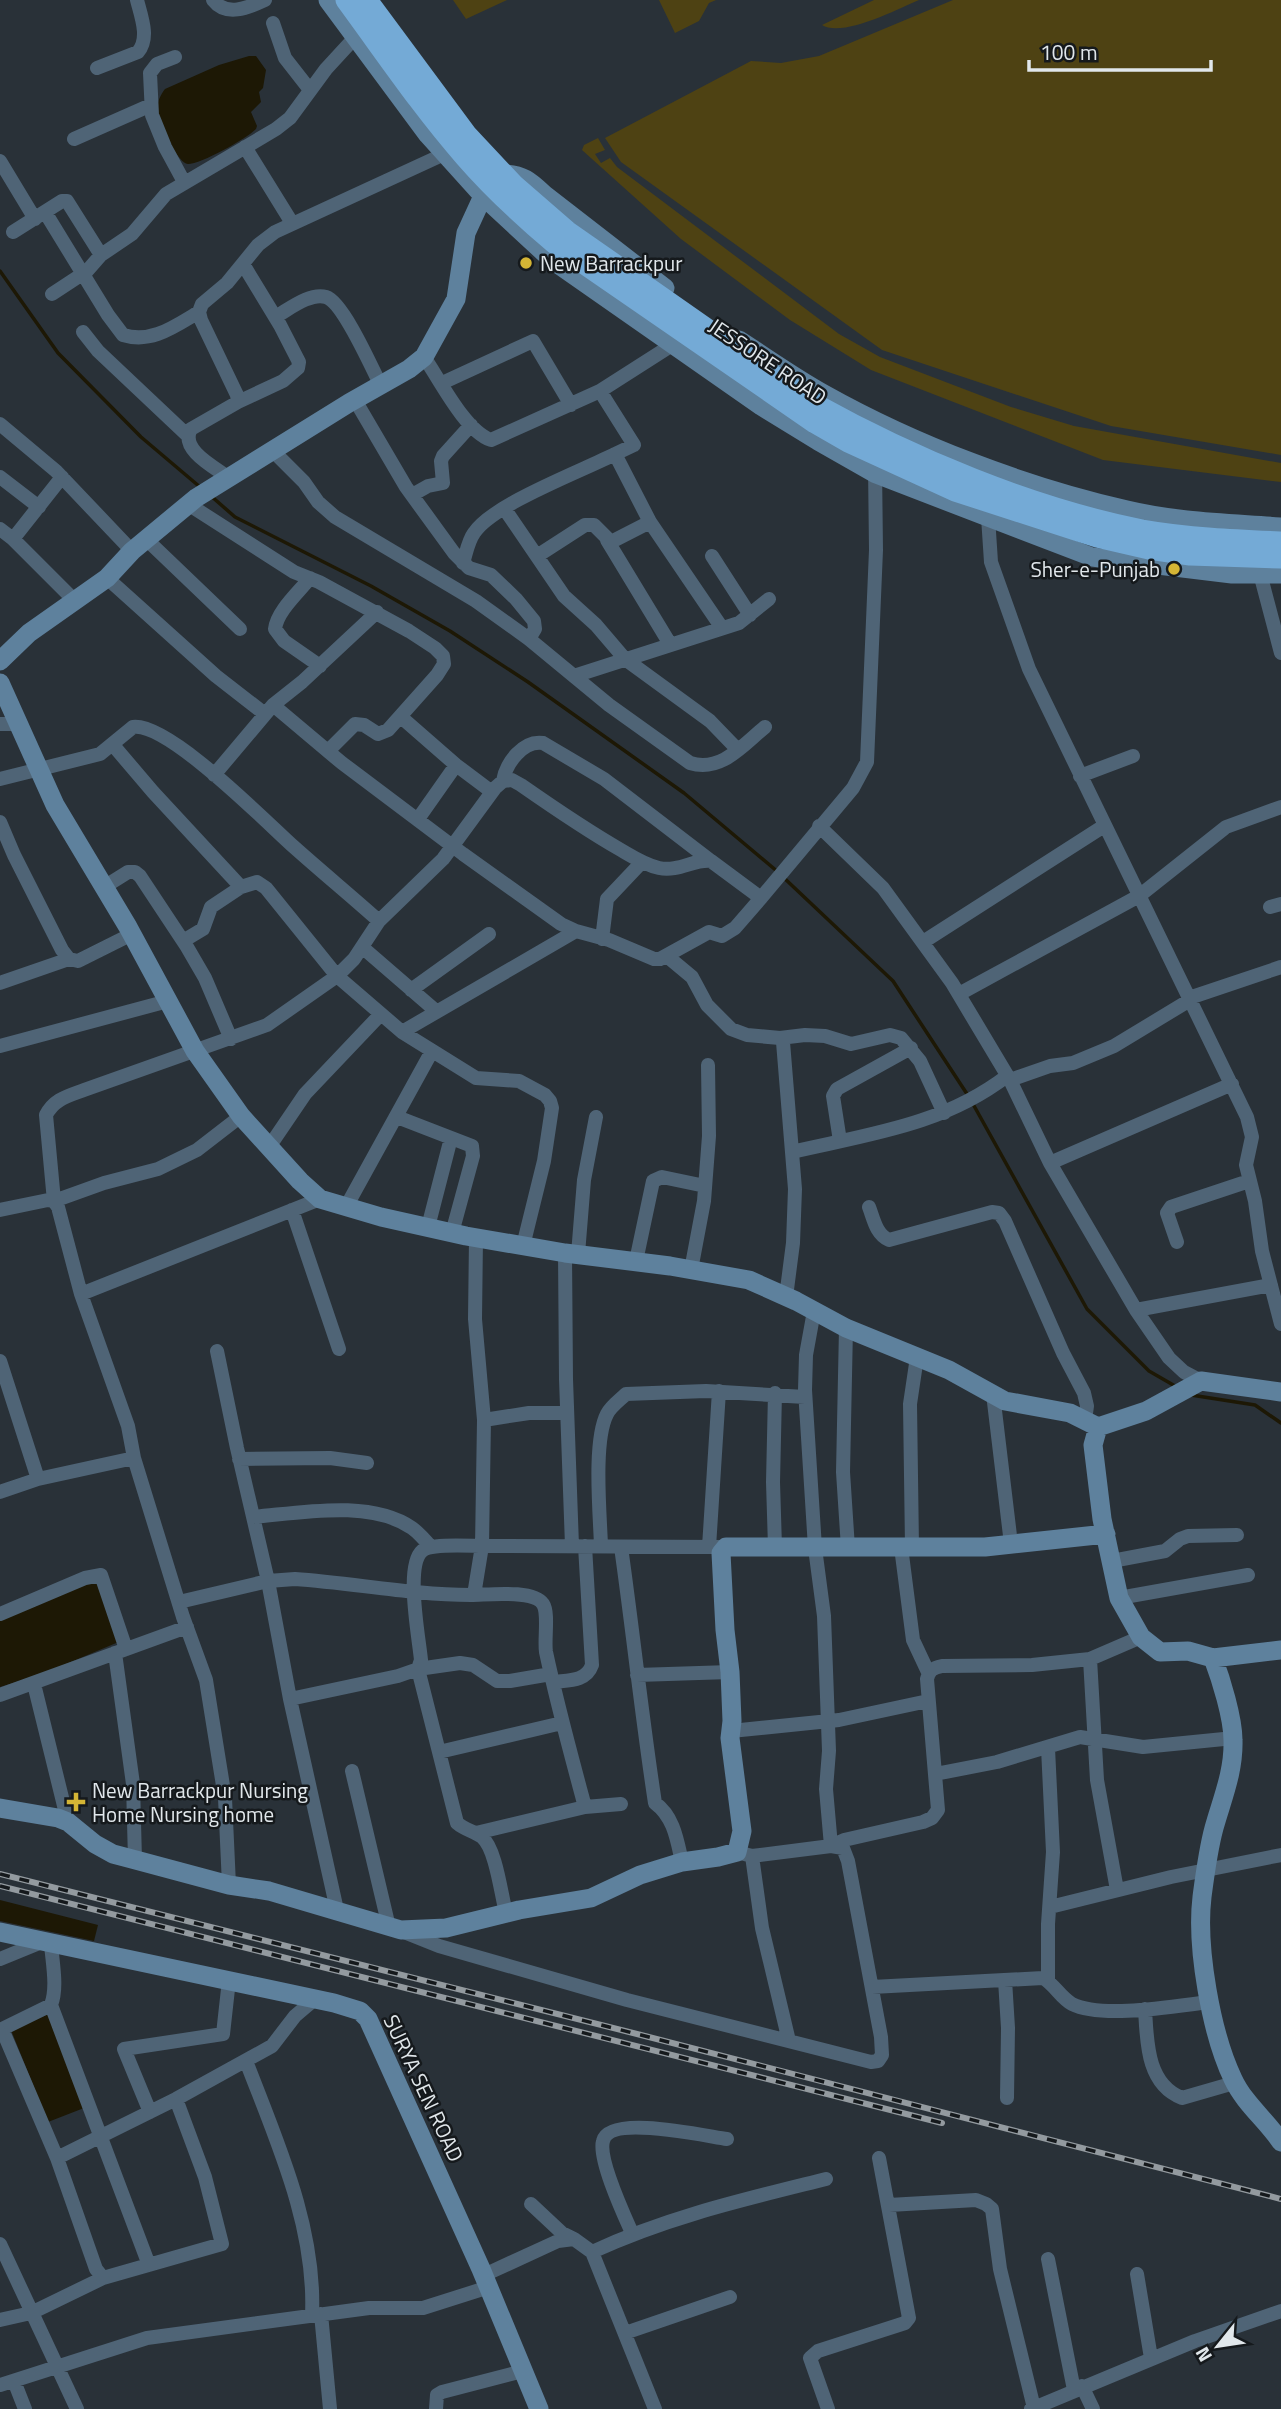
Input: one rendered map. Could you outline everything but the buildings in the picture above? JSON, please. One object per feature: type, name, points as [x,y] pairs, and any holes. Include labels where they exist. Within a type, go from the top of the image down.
[{"type":"highway","name":"JESSORE ROAD","points":[[346,0],[361,32],[451,151],[554,243],[875,463],[955,491],[996,495],[1097,537],[1149,549],[1258,566],[1281,558]]},
{"type":"highway","points":[[367,0],[467,135],[503,174],[567,231],[813,403],[996,495],[1143,530],[1199,537],[1281,542]]},
{"type":"street","points":[[97,68],[131,56],[142,48],[144,33],[137,0]]},
{"type":"street","points":[[213,0],[222,9],[231,11],[265,0]]},
{"type":"street","points":[[52,294],[132,234],[166,194],[290,118],[326,69],[361,32],[328,0]]},
{"type":"street","points":[[273,23],[285,58],[310,90]]},
{"type":"street","points":[[175,57],[153,67],[150,73],[151,105],[154,124],[184,182]]},
{"type":"street","points":[[74,139],[151,105]]},
{"type":"street","points":[[245,147],[292,223]]},
{"type":"street","points":[[0,161],[82,274],[118,330],[127,336],[156,336],[199,312],[202,304],[227,283],[258,245],[292,223],[451,151],[483,197],[552,260],[761,406],[875,463],[876,550],[867,762],[853,788],[761,898],[727,934],[722,936],[709,932],[668,957],[653,959],[561,924],[328,751],[216,676],[107,578]]},
{"type":"street","points":[[0,662],[29,633],[107,578],[139,545],[192,501],[424,357],[456,299],[466,233],[483,197]]},
{"type":"street","points":[[13,232],[62,201],[67,201],[101,255]]},
{"type":"street","points":[[187,435],[191,429],[238,402],[283,381],[298,368],[299,362],[243,264]]},
{"type":"street","points":[[275,317],[305,301],[327,297],[347,319],[381,386]]},
{"type":"street","points":[[199,312],[238,402]]},
{"type":"street","points":[[83,332],[99,351],[187,435],[188,442],[223,480]]},
{"type":"street","points":[[442,383],[533,341],[571,405]]},
{"type":"street","points":[[424,357],[471,425],[491,440],[600,391],[672,345]]},
{"type":"street","points":[[463,563],[474,533],[504,508],[634,444],[600,391]]},
{"type":"street","points":[[355,400],[412,495],[463,563],[491,575],[516,599],[536,625],[529,639]]},
{"type":"street","points":[[0,424],[240,629]]},
{"type":"street","points":[[412,495],[428,486],[443,483],[443,456],[471,425]]},
{"type":"street","points":[[272,450],[304,482],[318,502],[335,517],[467,595],[529,639],[609,705],[690,763],[712,765],[726,760],[765,727]]},
{"type":"street","points":[[615,454],[650,522],[722,628]]},
{"type":"street","points":[[0,477],[39,507]]},
{"type":"street","points":[[13,539],[62,477]]},
{"type":"street","points":[[1281,527],[1129,511],[1047,489],[996,495],[991,562],[1029,669],[1247,1117],[1252,1137],[1246,1166],[1255,1201],[1262,1251],[1281,1324]]},
{"type":"street","points":[[192,501],[248,544],[294,572],[377,612],[435,648],[443,656],[444,664],[437,675],[401,717],[382,734],[359,723],[355,724],[328,751]]},
{"type":"street","points":[[504,508],[564,596],[596,625],[625,659],[702,715],[738,750]]},
{"type":"street","points":[[607,540],[618,540],[650,522]]},
{"type":"street","points":[[537,556],[590,524],[594,525],[607,540],[670,644]]},
{"type":"street","points":[[0,529],[74,600]]},
{"type":"street","points":[[712,556],[750,615]]},
{"type":"street","points":[[1258,566],[1281,574]]},
{"type":"street","points":[[1258,566],[1281,653]]},
{"type":"street","points":[[310,578],[276,622],[275,629],[284,641],[320,666]]},
{"type":"street","points":[[574,676],[739,623],[769,599]]},
{"type":"street","points":[[214,775],[269,710],[377,612]]},
{"type":"street","points":[[0,683],[55,805],[132,934],[195,1051],[241,1116],[320,1199],[476,1238],[749,1280],[846,1328],[949,1370],[1005,1401],[1070,1413],[1091,1424],[1137,1415],[1201,1381]]},
{"type":"street","points":[[401,717],[492,792]]},
{"type":"street","points":[[0,724],[20,724]]},
{"type":"street","points":[[0,779],[100,754],[133,727],[147,729],[173,743],[214,775],[379,921]]},
{"type":"street","points":[[229,1885],[225,1798],[206,1680],[179,1602],[135,1458],[128,1426],[81,1294],[54,1200],[46,1115],[50,1107],[58,1100],[84,1090],[267,1026],[338,976],[379,921],[454,846],[492,792],[503,781],[513,758],[524,748],[538,742],[604,779],[761,898]]},
{"type":"street","points":[[113,745],[241,887]]},
{"type":"street","points":[[1080,776],[1133,756]]},
{"type":"street","points":[[418,819],[456,765]]},
{"type":"street","points":[[503,781],[512,780],[521,785],[582,828],[642,862],[670,870],[684,868],[703,860],[711,861]]},
{"type":"street","points":[[959,993],[1139,896],[1226,827],[1281,807]]},
{"type":"street","points":[[0,822],[13,855],[69,959]]},
{"type":"street","points":[[819,826],[883,888],[959,993],[1009,1078],[1050,1163],[1136,1310],[1169,1358],[1184,1372],[1201,1381],[1281,1392]]},
{"type":"street","points":[[923,942],[1104,826]]},
{"type":"street","points":[[602,939],[607,899],[642,862]]},
{"type":"street","points":[[104,887],[128,872],[135,872],[205,978],[231,1039]]},
{"type":"street","points":[[183,941],[203,929],[211,907],[250,882],[261,884],[338,976],[402,1032],[476,1077],[519,1081],[545,1095],[552,1108],[544,1161],[523,1246]]},
{"type":"street","points":[[402,1032],[576,931]]},
{"type":"street","points":[[0,983],[69,959],[78,961],[132,934]]},
{"type":"street","points":[[411,990],[489,934]]},
{"type":"street","points":[[362,947],[436,1011]]},
{"type":"street","points":[[668,957],[692,977],[707,1005],[731,1029],[747,1035],[780,1038],[825,1036],[851,1044],[890,1035],[901,1038],[920,1061],[944,1113]]},
{"type":"street","points":[[793,1152],[944,1113],[964,1105],[1009,1078],[1073,1063],[1104,1051],[1189,999],[1281,967]]},
{"type":"street","points":[[0,1046],[168,1001]]},
{"type":"street","points":[[269,1147],[305,1094],[381,1014]]},
{"type":"street","points":[[780,1038],[785,1051],[795,1189],[793,1243],[786,1297]]},
{"type":"street","points":[[840,1141],[832,1096],[837,1089],[911,1048]]},
{"type":"street","points":[[346,1207],[432,1051]]},
{"type":"street","points":[[691,1270],[705,1186],[709,1136],[708,1065]]},
{"type":"street","points":[[1050,1163],[1232,1084]]},
{"type":"street","points":[[0,1210],[54,1200],[158,1169],[197,1150],[241,1116]]},
{"type":"street","points":[[397,1117],[472,1146],[452,1233]]},
{"type":"street","points":[[290,1699],[398,1676],[418,1669],[460,1663],[474,1665],[497,1681],[583,1677],[589,1673],[592,1665],[586,1546],[567,1413],[571,1254],[596,1117]]},
{"type":"street","points":[[428,1227],[451,1138]]},
{"type":"street","points":[[636,1261],[656,1177],[705,1186]]},
{"type":"street","points":[[1177,1242],[1167,1213],[1171,1207],[1249,1181]]},
{"type":"street","points":[[81,1294],[320,1199]]},
{"type":"street","points":[[869,1207],[878,1231],[882,1237],[889,1240],[992,1212],[999,1213],[1006,1221],[1063,1353],[1084,1392],[1091,1424],[1102,1519],[1119,1598],[1140,1637],[1160,1652],[1188,1651],[1213,1658],[1281,1650]]},
{"type":"street","points":[[292,1210],[339,1349]]},
{"type":"street","points":[[474,1595],[482,1546],[484,1420],[475,1319],[476,1238]]},
{"type":"street","points":[[1136,1310],[1271,1285]]},
{"type":"street","points":[[814,1311],[806,1356],[806,1397],[815,1548],[824,1616],[829,1721],[826,1777],[831,1846]]},
{"type":"street","points":[[846,1328],[843,1472],[849,1548]]},
{"type":"street","points":[[217,1351],[337,1910]]},
{"type":"street","points":[[831,1846],[844,1840],[922,1822],[932,1818],[938,1810],[928,1672],[913,1640],[906,1547],[910,1404],[917,1357]]},
{"type":"street","points":[[0,1361],[38,1479]]},
{"type":"street","points":[[586,1546],[604,1420],[608,1410],[626,1394],[719,1391],[806,1397]]},
{"type":"street","points":[[719,1391],[718,1547],[721,1553],[730,1672],[732,1759],[744,1854],[789,2041]]},
{"type":"street","points":[[775,1394],[775,1547]]},
{"type":"street","points":[[993,1394],[1011,1544]]},
{"type":"street","points":[[484,1420],[529,1413],[567,1413]]},
{"type":"street","points":[[0,1492],[38,1479],[135,1458]]},
{"type":"street","points":[[239,1459],[330,1458],[367,1463]]},
{"type":"street","points":[[253,1517],[332,1510],[374,1513],[414,1529],[432,1547]]},
{"type":"street","points":[[506,1913],[491,1849],[484,1839],[457,1823],[418,1669],[421,1660],[413,1591],[417,1559],[423,1550],[432,1547],[482,1546],[985,1547],[1106,1534]]},
{"type":"street","points":[[1112,1562],[1165,1551],[1188,1536],[1237,1535]]},
{"type":"street","points":[[621,1547],[655,1803],[663,1809],[673,1826],[682,1862]]},
{"type":"street","points":[[0,1615],[85,1578],[101,1575],[121,1651],[133,1784],[135,1860]]},
{"type":"street","points":[[1119,1598],[1248,1575]]},
{"type":"street","points":[[179,1602],[268,1581],[295,1578],[413,1591],[521,1595],[536,1598],[543,1604],[545,1611],[545,1645],[562,1723],[585,1807]]},
{"type":"street","points":[[0,1695],[187,1627]]},
{"type":"street","points":[[928,1672],[932,1668],[942,1666],[1032,1665],[1090,1659],[1140,1637]]},
{"type":"street","points":[[1213,1658],[1220,1676],[1234,1738],[1231,1775],[1213,1832],[1202,1900],[1202,1935],[1209,2002],[1225,2062],[1234,2083],[1281,2143]]},
{"type":"street","points":[[1090,1659],[1097,1780],[1117,1890]]},
{"type":"street","points":[[637,1675],[730,1672]]},
{"type":"street","points":[[34,1684],[68,1822]]},
{"type":"street","points":[[731,1731],[829,1721],[928,1701]]},
{"type":"street","points":[[439,1752],[562,1723]]},
{"type":"street","points":[[935,1774],[997,1762],[1080,1737],[1143,1747],[1234,1738]]},
{"type":"street","points":[[1048,1748],[1053,1852],[1048,1981]]},
{"type":"street","points":[[352,1771],[395,1929]]},
{"type":"street","points":[[476,1833],[585,1807],[621,1804]]},
{"type":"street","points":[[0,1808],[68,1822],[95,1844],[113,1854],[337,1910],[439,1946],[524,1971],[872,2062],[882,2055],[872,1987],[848,1861],[843,1848],[831,1846],[682,1862],[640,1875],[591,1898],[506,1913],[446,1928],[395,1929]]},
{"type":"street","points":[[1050,1908],[1117,1890],[1281,1854]]},
{"type":"street","name":"SURYA SEN ROAD","points":[[0,1932],[229,1980],[360,2011],[368,2019],[486,2281],[539,2409]]},
{"type":"street","points":[[0,1959],[47,1942],[53,2000],[51,2005],[149,2265]]},
{"type":"street","points":[[872,1987],[1043,1978],[1065,2000],[1080,2007],[1145,2009],[1209,2002]]},
{"type":"street","points":[[149,2112],[124,2049],[223,2034],[229,1980]]},
{"type":"street","points":[[1005,1980],[1008,2028],[1007,2098]]},
{"type":"street","points":[[57,2158],[176,2099],[272,2046],[295,2015],[315,1999]]},
{"type":"street","points":[[51,2005],[1,2029],[57,2158],[96,2269],[103,2278]]},
{"type":"street","points":[[1145,2009],[1150,2060],[1167,2089],[1182,2098],[1234,2083]]},
{"type":"street","points":[[246,2061],[283,2158],[294,2195],[311,2267],[330,2409]]},
{"type":"street","points":[[0,2320],[31,2313],[103,2278],[222,2244],[205,2177],[176,2099]]},
{"type":"street","points":[[632,2233],[611,2182],[603,2141],[607,2133],[615,2128],[631,2126],[727,2139]]},
{"type":"street","points":[[827,2409],[810,2358],[818,2351],[905,2323],[909,2318],[879,2158]]},
{"type":"street","points":[[592,2252],[632,2233],[696,2212],[827,2179]]},
{"type":"street","points":[[889,2204],[976,2200],[992,2209],[1000,2269],[1032,2408],[1151,2358],[1281,2311]]},
{"type":"street","points":[[531,2204],[562,2234],[592,2252],[655,2409]]},
{"type":"street","points":[[25,2409],[7,2383],[56,2365],[148,2338],[369,2308],[423,2308],[486,2281],[558,2241],[574,2239]]},
{"type":"street","points":[[0,2244],[77,2409]]},
{"type":"street","points":[[1048,2259],[1078,2388],[1093,2409]]},
{"type":"street","points":[[1137,2274],[1151,2358]]},
{"type":"street","points":[[625,2333],[730,2297]]},
{"type":"street","points":[[436,2409],[437,2395],[442,2392],[523,2371]]},
{"type":"shaded area","points":[[453,0],[507,0],[466,19]]},
{"type":"shaded area","points":[[659,0],[716,0],[709,3],[699,21],[675,33]]},
{"type":"shaded area","points":[[874,0],[919,0],[856,25],[831,28],[822,25]]},
{"type":"shaded area","points":[[953,0],[1281,0],[1281,455],[1111,426],[882,350],[621,162],[605,138],[751,61],[781,63],[819,56]]},
{"type":"shaded area","points":[[256,56],[266,70],[263,88],[259,92],[261,102],[251,112],[256,129],[213,156],[194,163],[184,162],[170,143],[159,119],[158,104],[163,92],[219,65]]},
{"type":"shaded area","points":[[598,138],[605,150],[595,154],[601,163],[610,158],[617,167],[839,334],[880,357],[1011,407],[1074,426],[1281,463],[1281,482],[1103,460],[871,370],[790,320],[681,239],[582,150],[584,145]]},
{"type":"shaded area","points":[[98,1580],[121,1641],[42,1674],[0,1687],[0,1619]]},
{"type":"shaded area","points":[[0,1900],[98,1925],[94,1941],[0,1921]]},
{"type":"shaded area","points":[[49,2014],[84,2108],[48,2122],[11,2030]]},
{"type":"waterway","points":[[0,271],[58,353],[141,437],[200,487]]},
{"type":"waterway","points":[[211,496],[235,517],[371,586],[450,631],[528,682],[684,793],[778,872]]},
{"type":"waterway","points":[[783,877],[893,981],[969,1097]]},
{"type":"waterway","points":[[973,1104],[1087,1309],[1149,1371],[1175,1386]]},
{"type":"waterway","points":[[1191,1395],[1255,1405],[1281,1423]]},
{"type":"railway","points":[[0,1874],[1281,2199]]},
{"type":"railway","points":[[0,1886],[942,2123]]},
{"type":"place","name":"New Barrackpur","points":[[526,263]]},
{"type":"place","name":"Sher-e-Punjab","points":[[1174,569]]},
{"type":"place","name":"New Barrackpur Nursing Home Nursing home","points":[[76,1802]]}]
